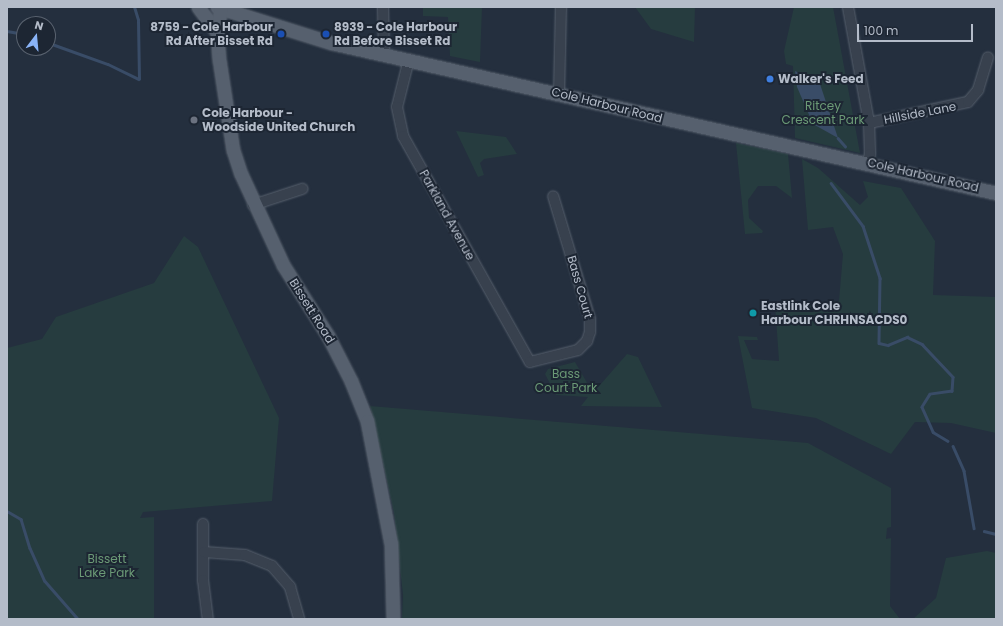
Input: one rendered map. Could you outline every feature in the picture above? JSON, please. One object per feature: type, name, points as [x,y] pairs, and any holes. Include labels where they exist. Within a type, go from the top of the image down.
[{"type":"main road","points":[[198,7],[217,32]]},
{"type":"main road","name":"Bissett Road","points":[[219,7],[217,32],[233,150],[253,206],[283,265],[346,370],[367,421],[391,544],[393,619]]},
{"type":"main road","name":"Cole Harbour Road","points":[[219,7],[298,34],[678,123],[868,162],[996,193]]},
{"type":"street","points":[[384,7],[384,54]]},
{"type":"street","points":[[559,94],[561,7]]},
{"type":"street","points":[[848,7],[868,123],[870,154],[868,162]]},
{"type":"street","name":"Hillside Lane","points":[[868,123],[968,102],[978,90],[988,57]]},
{"type":"street","name":"Parkland Avenue","points":[[409,59],[397,107],[403,136],[530,362]]},
{"type":"street","points":[[253,206],[302,189]]},
{"type":"street","name":"Bass Court","points":[[530,362],[578,350],[587,341],[590,332],[590,319],[553,196]]},
{"type":"street","points":[[203,524],[204,602],[208,619]]},
{"type":"street","points":[[204,552],[246,555],[272,566],[290,587],[299,619]]},
{"type":"green space","points":[[423,7],[482,7],[480,62],[450,56],[448,17],[423,16]]},
{"type":"green space","points":[[635,7],[695,7],[694,42],[651,29]]},
{"type":"green space","name":"Ritcey Crescent Park","points":[[794,7],[833,7],[860,153],[795,138],[793,66],[786,64],[784,51]]},
{"type":"green space","points":[[456,131],[506,137],[517,154],[484,159],[480,163],[484,175],[478,177]]},
{"type":"green space","points":[[736,143],[788,154],[792,198],[776,186],[758,186],[748,200],[749,218],[763,231],[762,233],[745,234]]},
{"type":"green space","points":[[802,159],[818,168],[860,205],[868,197],[863,181],[901,188],[935,241],[933,295],[996,297],[996,433],[951,423],[915,422],[891,454],[816,418],[752,408],[738,336],[757,337],[758,340],[744,340],[752,359],[779,361],[775,304],[839,301],[843,254],[833,227],[808,230]]},
{"type":"green space","name":"Bissett Lake Park","points":[[184,236],[198,247],[279,418],[272,501],[143,512],[140,518],[154,517],[154,619],[7,619],[7,348],[42,339],[56,317],[154,283]]},
{"type":"green space","name":"Bass Court Park","points":[[627,354],[638,357],[662,407],[581,406],[588,397],[556,395],[545,374],[548,369],[575,362],[593,393]]},
{"type":"green space","points":[[370,406],[808,443],[891,488],[891,527],[887,528],[886,539],[891,538],[890,606],[900,619],[402,619],[403,595],[394,513]]},
{"type":"green space","points":[[987,551],[996,553],[996,619],[913,619],[936,598],[946,558]]},
{"type":"water","points":[[795,71],[819,81],[838,138],[813,124],[797,87]]},
{"type":"waterway","points":[[56,45],[108,64],[139,79],[138,20],[134,7]]},
{"type":"waterway","points":[[7,31],[16,33]]},
{"type":"waterway","points":[[838,138],[845,146]]},
{"type":"waterway","points":[[831,183],[863,226],[880,278],[879,343],[888,345],[907,337],[922,344],[953,377],[952,391],[930,394],[922,407],[933,432],[948,441]]},
{"type":"waterway","points":[[953,446],[964,471],[974,528]]},
{"type":"waterway","points":[[7,511],[21,519],[30,548],[45,581],[78,619]]},
{"type":"waterway","points":[[984,531],[996,534]]},
{"type":"place","name":"8759 - Cole Harbour Rd After Bisset Rd","points":[[281,34]]},
{"type":"place","name":"8939 - Cole Harbour Rd Before Bisset Rd","points":[[326,34]]},
{"type":"place","name":"Walker's Feed","points":[[770,79]]},
{"type":"place","name":"Cole Harbour - Woodside United Church","points":[[194,120]]},
{"type":"place","name":"Eastlink Cole Harbour CHRHNSACDS0","points":[[753,313]]}]
